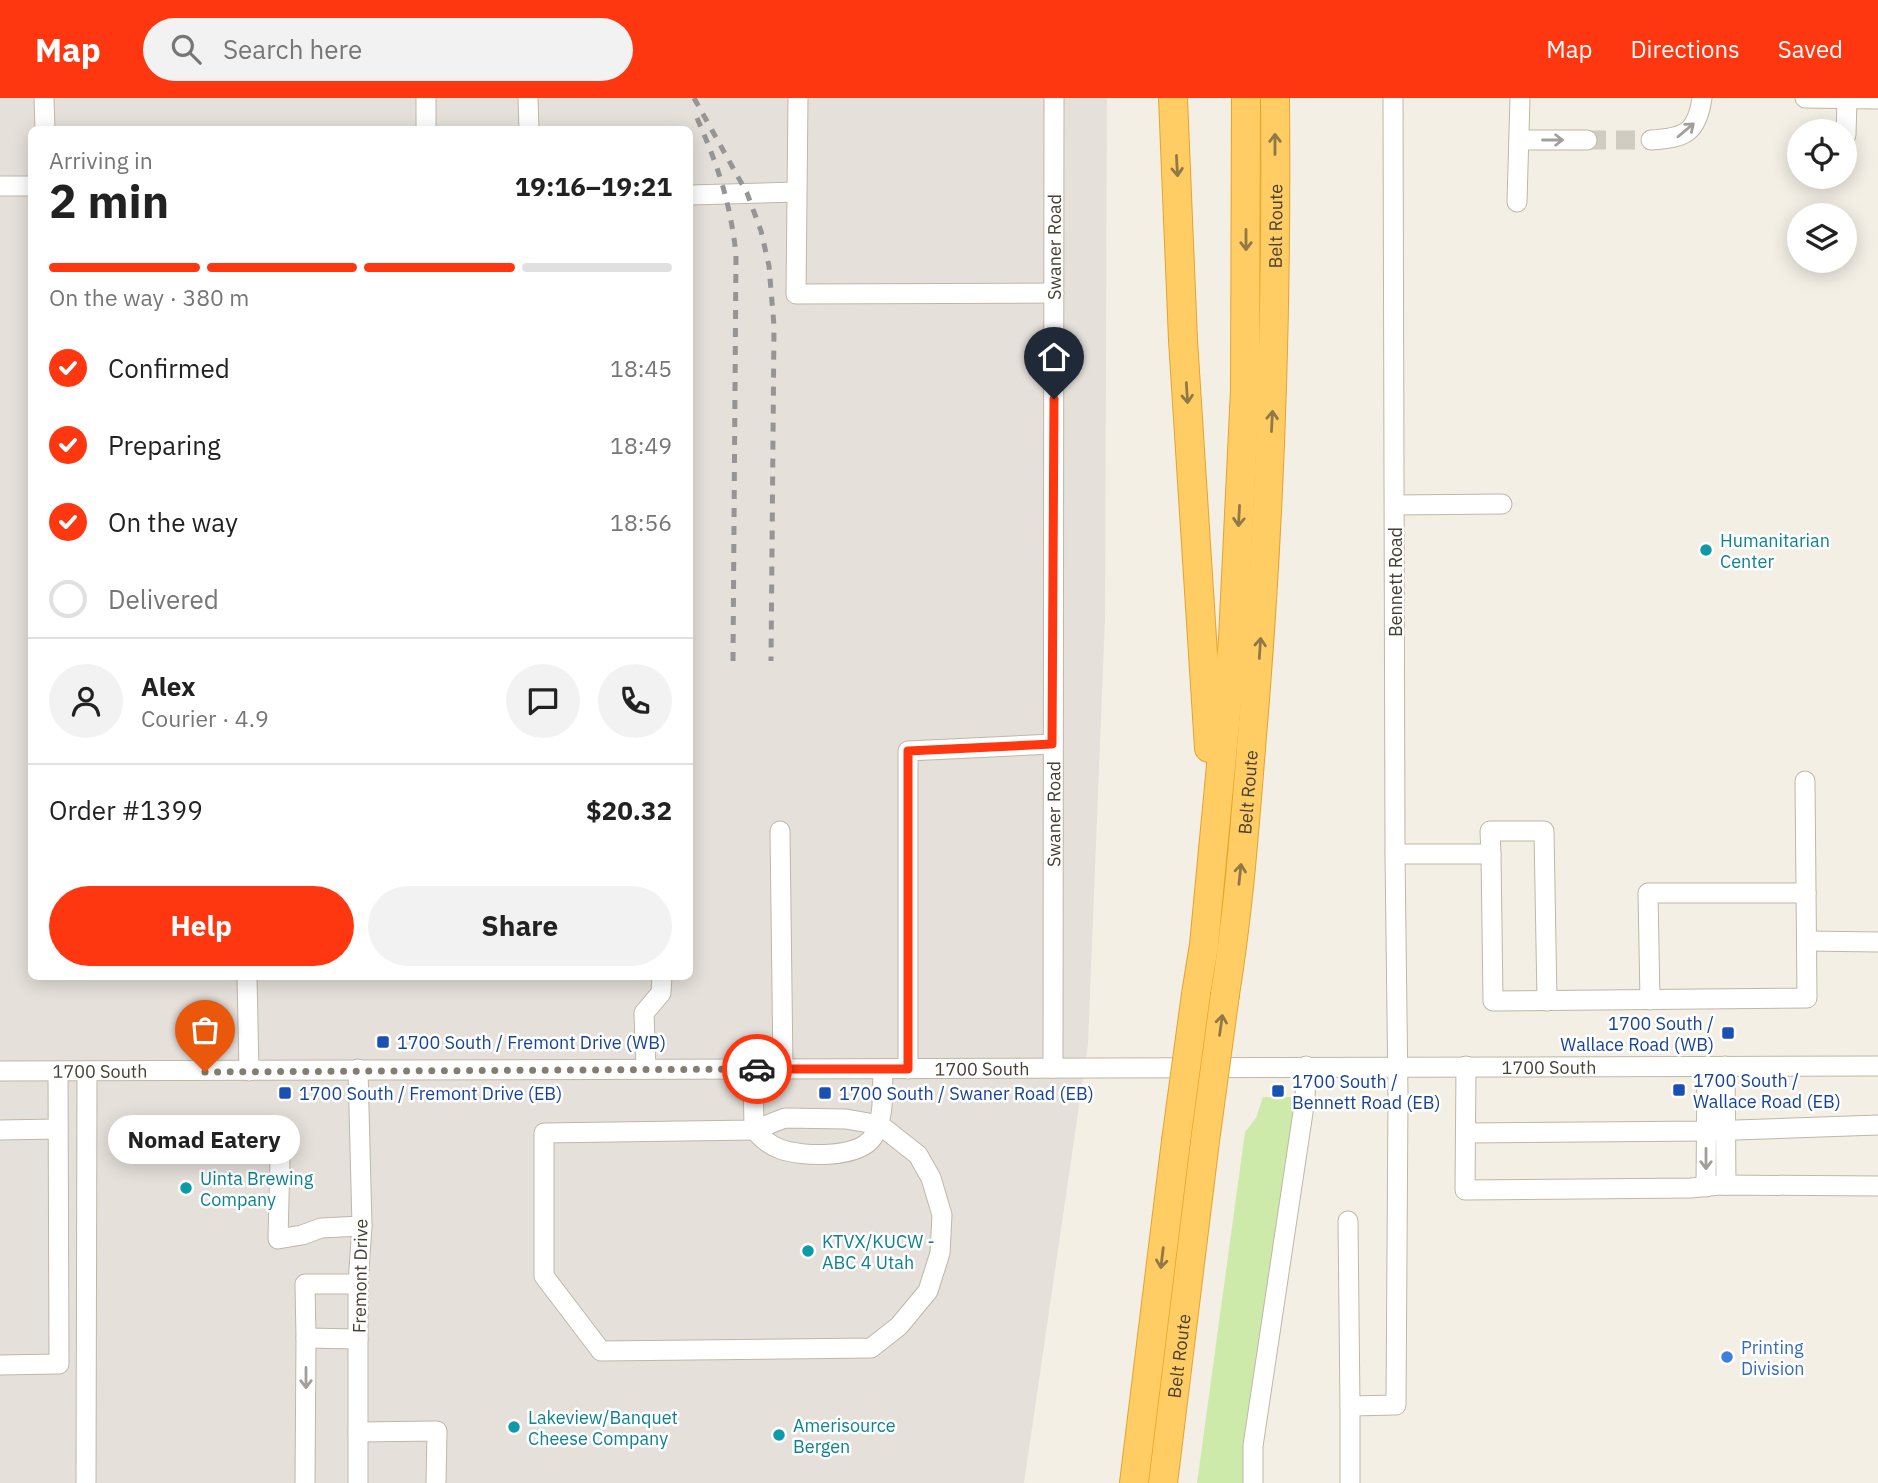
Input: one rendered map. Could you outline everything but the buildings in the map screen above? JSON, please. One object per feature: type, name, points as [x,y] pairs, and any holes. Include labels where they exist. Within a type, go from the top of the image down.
[{"type":"highway","points":[[1173,98],[1184,354],[1214,838]]},
{"type":"highway","name":"Belt Route","points":[[1134,1483],[1176,1141],[1204,945],[1233,639],[1245,390],[1246,98]]},
{"type":"highway","name":"Belt Route","points":[[1163,1483],[1205,1141],[1233,942],[1265,574],[1273,391],[1275,101]]},
{"type":"street","points":[[44,98],[45,126]]},
{"type":"street","points":[[426,98],[426,126]]},
{"type":"street","points":[[528,98],[528,126]]},
{"type":"street","points":[[798,98],[796,294],[1054,293]]},
{"type":"street","name":"Swaner Road","points":[[1053,1068],[1055,98]]},
{"type":"street","name":"Bennett Road","points":[[1350,1406],[1396,1405],[1393,98]]},
{"type":"street","points":[[1517,202],[1520,98]]},
{"type":"street","points":[[1651,140],[1674,139],[1685,134],[1699,116],[1702,98]]},
{"type":"street","points":[[1805,98],[1878,99]]},
{"type":"street","points":[[1846,119],[1847,99]]},
{"type":"street","points":[[1519,140],[1587,140]]},
{"type":"street","points":[[0,186],[28,186]]},
{"type":"street","points":[[693,195],[796,192]]},
{"type":"street","points":[[1395,505],[1502,503]]},
{"type":"street","points":[[908,1069],[908,751],[1052,744]]},
{"type":"street","points":[[1547,1001],[1544,831],[1490,831],[1493,1001],[1547,1001],[1807,998],[1805,781]]},
{"type":"street","points":[[780,831],[783,1069]]},
{"type":"street","points":[[1395,854],[1491,854]]},
{"type":"street","points":[[1650,1000],[1648,893],[1806,893]]},
{"type":"street","points":[[1807,941],[1878,942]]},
{"type":"street","points":[[247,980],[249,1072]]},
{"type":"street","points":[[646,1069],[643,1013],[661,993],[662,980]]},
{"type":"street","points":[[1253,1483],[1253,1446],[1305,1098],[1306,1066]]},
{"type":"street","points":[[1466,1066],[1465,1190],[1878,1186]]},
{"type":"street","points":[[1716,1066],[1716,1186]]},
{"type":"street","name":"1700 South","points":[[0,1071],[1878,1066]]},
{"type":"street","name":"Fremont Drive","points":[[358,1069],[362,1226],[358,1284],[358,1483]]},
{"type":"street","points":[[753,1069],[754,1130],[767,1143],[781,1150],[808,1155],[836,1154],[870,1141],[880,1125],[883,1069]]},
{"type":"street","points":[[0,1365],[59,1364],[58,1071]]},
{"type":"street","points":[[86,1483],[87,1071]]},
{"type":"street","points":[[785,1118],[846,1119],[880,1125],[918,1155],[931,1178],[942,1215],[940,1253],[928,1291],[899,1326],[871,1348],[601,1351],[544,1276],[544,1133],[754,1130],[785,1118]]},
{"type":"street","points":[[1466,1133],[1716,1131],[1878,1125]]},
{"type":"street","points":[[0,1129],[58,1129]]},
{"type":"street","points":[[280,1159],[278,1239],[321,1228],[362,1226]]},
{"type":"street","points":[[1348,1221],[1350,1483]]},
{"type":"street","points":[[305,1483],[306,1284],[358,1284]]},
{"type":"street","points":[[306,1338],[358,1339]]},
{"type":"street","points":[[358,1432],[437,1431],[436,1483]]},
{"type":"shaded area","points":[[0,98],[1107,98],[1105,617],[1088,1044],[1024,1483],[0,1483]]},
{"type":"shaded area","points":[[0,1108],[68,1108],[69,1346],[32,1346],[31,1155],[0,1155]]},
{"type":"green space","points":[[1263,1097],[1295,1097],[1243,1483],[1197,1483],[1245,1132],[1256,1118]]},
{"type":"tunnel","points":[[1587,140],[1651,140]]},
{"type":"railway","points":[[694,98],[747,193],[761,231],[769,266],[774,326],[771,661]]},
{"type":"railway","points":[[697,118],[722,184],[736,254],[733,661]]},
{"type":"way so far","points":[[205,1072],[358,1069],[757,1069]]},
{"type":"place","name":"Humanitarian Center","points":[[1706,550]]},
{"type":"place","name":"1700 South / Wallace Road (WB)","points":[[1728,1033]]},
{"type":"place","name":"1700 South / Fremont Drive (WB)","points":[[383,1042]]},
{"type":"place","name":"Nomad Eatery","points":[[205,1072]]},
{"type":"place","name":"1700 South / Wallace Road (EB)","points":[[1679,1090]]},
{"type":"place","name":"1700 South / Bennett Road (EB)","points":[[1278,1091]]},
{"type":"place","name":"1700 South / Fremont Drive (EB)","points":[[285,1093]]},
{"type":"place","name":"1700 South / Swaner Road (EB)","points":[[825,1093]]},
{"type":"place","name":"Uinta Brewing Company","points":[[186,1188]]},
{"type":"place","name":"KTVX/KUCW - ABC 4 Utah","points":[[808,1251]]},
{"type":"place","name":"Printing Division","points":[[1727,1357]]},
{"type":"place","name":"Lakeview/Banquet Cheese Company","points":[[514,1427]]},
{"type":"place","name":"Amerisource Bergen","points":[[779,1435]]},
{"type":"route","points":[[757,1069],[908,1069],[908,751],[1052,744],[1054,399]]}]
